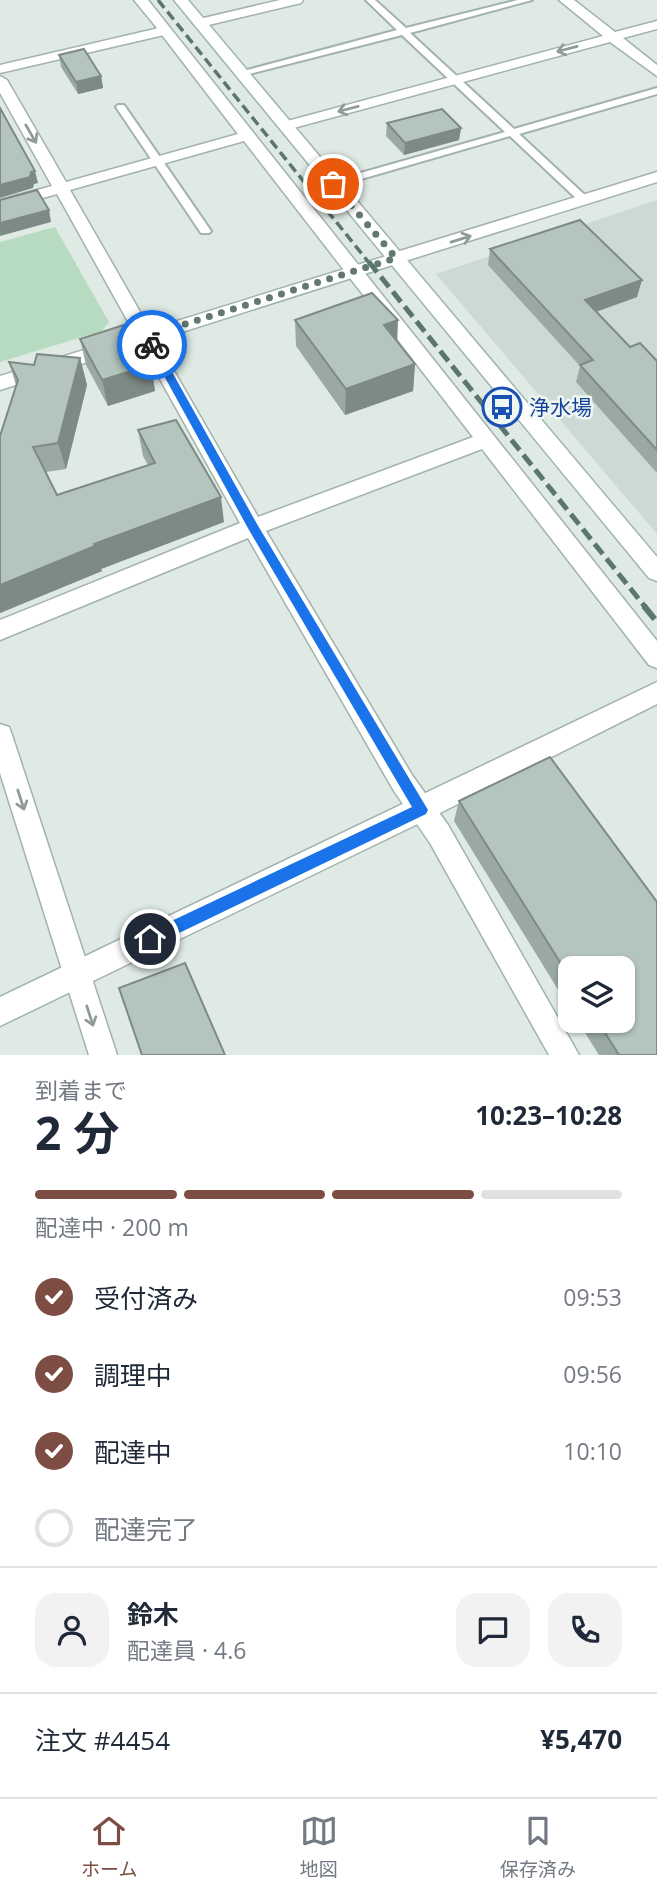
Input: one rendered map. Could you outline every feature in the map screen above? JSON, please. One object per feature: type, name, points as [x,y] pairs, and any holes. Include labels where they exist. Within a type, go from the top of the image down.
[{"type":"street","points":[[141,0],[162,31],[657,658]]},
{"type":"street","points":[[181,0],[657,572]]},
{"type":"street","points":[[201,23],[296,0]]},
{"type":"street","points":[[566,0],[657,72]]},
{"type":"street","points":[[285,126],[657,25]]},
{"type":"street","points":[[0,69],[162,31]]},
{"type":"street","points":[[0,80],[253,527],[421,810],[439,834],[565,1055]]},
{"type":"street","points":[[0,205],[247,136]]},
{"type":"street","points":[[0,383],[657,177]]},
{"type":"street","points":[[0,630],[253,527],[485,440]]},
{"type":"street","points":[[0,1012],[421,810],[657,692]]},
{"type":"street","points":[[0,734],[103,1055]]},
{"type":"lane","points":[[370,0],[584,200]]},
{"type":"lane","points":[[241,73],[528,0]]},
{"type":"lane","points":[[333,184],[657,91]]},
{"type":"lane","points":[[121,107],[205,231]]},
{"type":"shaded area","points":[[657,200],[657,534],[436,274]]},
{"type":"green space","points":[[55,227],[109,322],[102,331],[0,362],[0,242]]},
{"type":"building","points":[[84,49],[101,76],[76,82],[59,55]]},
{"type":"building","points":[[0,108],[35,171],[31,172],[30,177],[0,185]]},
{"type":"building","points":[[442,109],[461,128],[405,143],[387,123]]},
{"type":"building","points":[[37,190],[49,210],[0,223],[0,200]]},
{"type":"building","points":[[580,220],[642,280],[585,300],[630,347],[640,343],[657,361],[657,450],[580,365],[593,360],[490,249]]},
{"type":"building","points":[[372,293],[398,320],[384,325],[415,364],[346,389],[295,320]]},
{"type":"building","points":[[127,324],[151,365],[102,380],[80,339]]},
{"type":"building","points":[[37,354],[80,358],[58,443],[33,447],[57,495],[155,463],[138,430],[176,420],[221,497],[94,544],[95,546],[0,585],[0,436],[18,380],[9,362],[34,365]]},
{"type":"building","points":[[550,757],[657,902],[657,1055],[619,1055],[605,1033],[635,1033],[635,956],[558,956],[558,959],[459,801]]},
{"type":"building","points":[[185,963],[225,1055],[142,1055],[119,988]]},
{"type":"railway","points":[[158,0],[370,264]]},
{"type":"railway","points":[[369,262],[646,608]]},
{"type":"railway","points":[[644,606],[657,622]]},
{"type":"way so far","points":[[152,345],[147,336],[396,258],[333,184]]},
{"type":"place","name":"浄水場","points":[[502,407]]},
{"type":"route","points":[[150,939],[421,810],[253,527],[152,345]]}]
